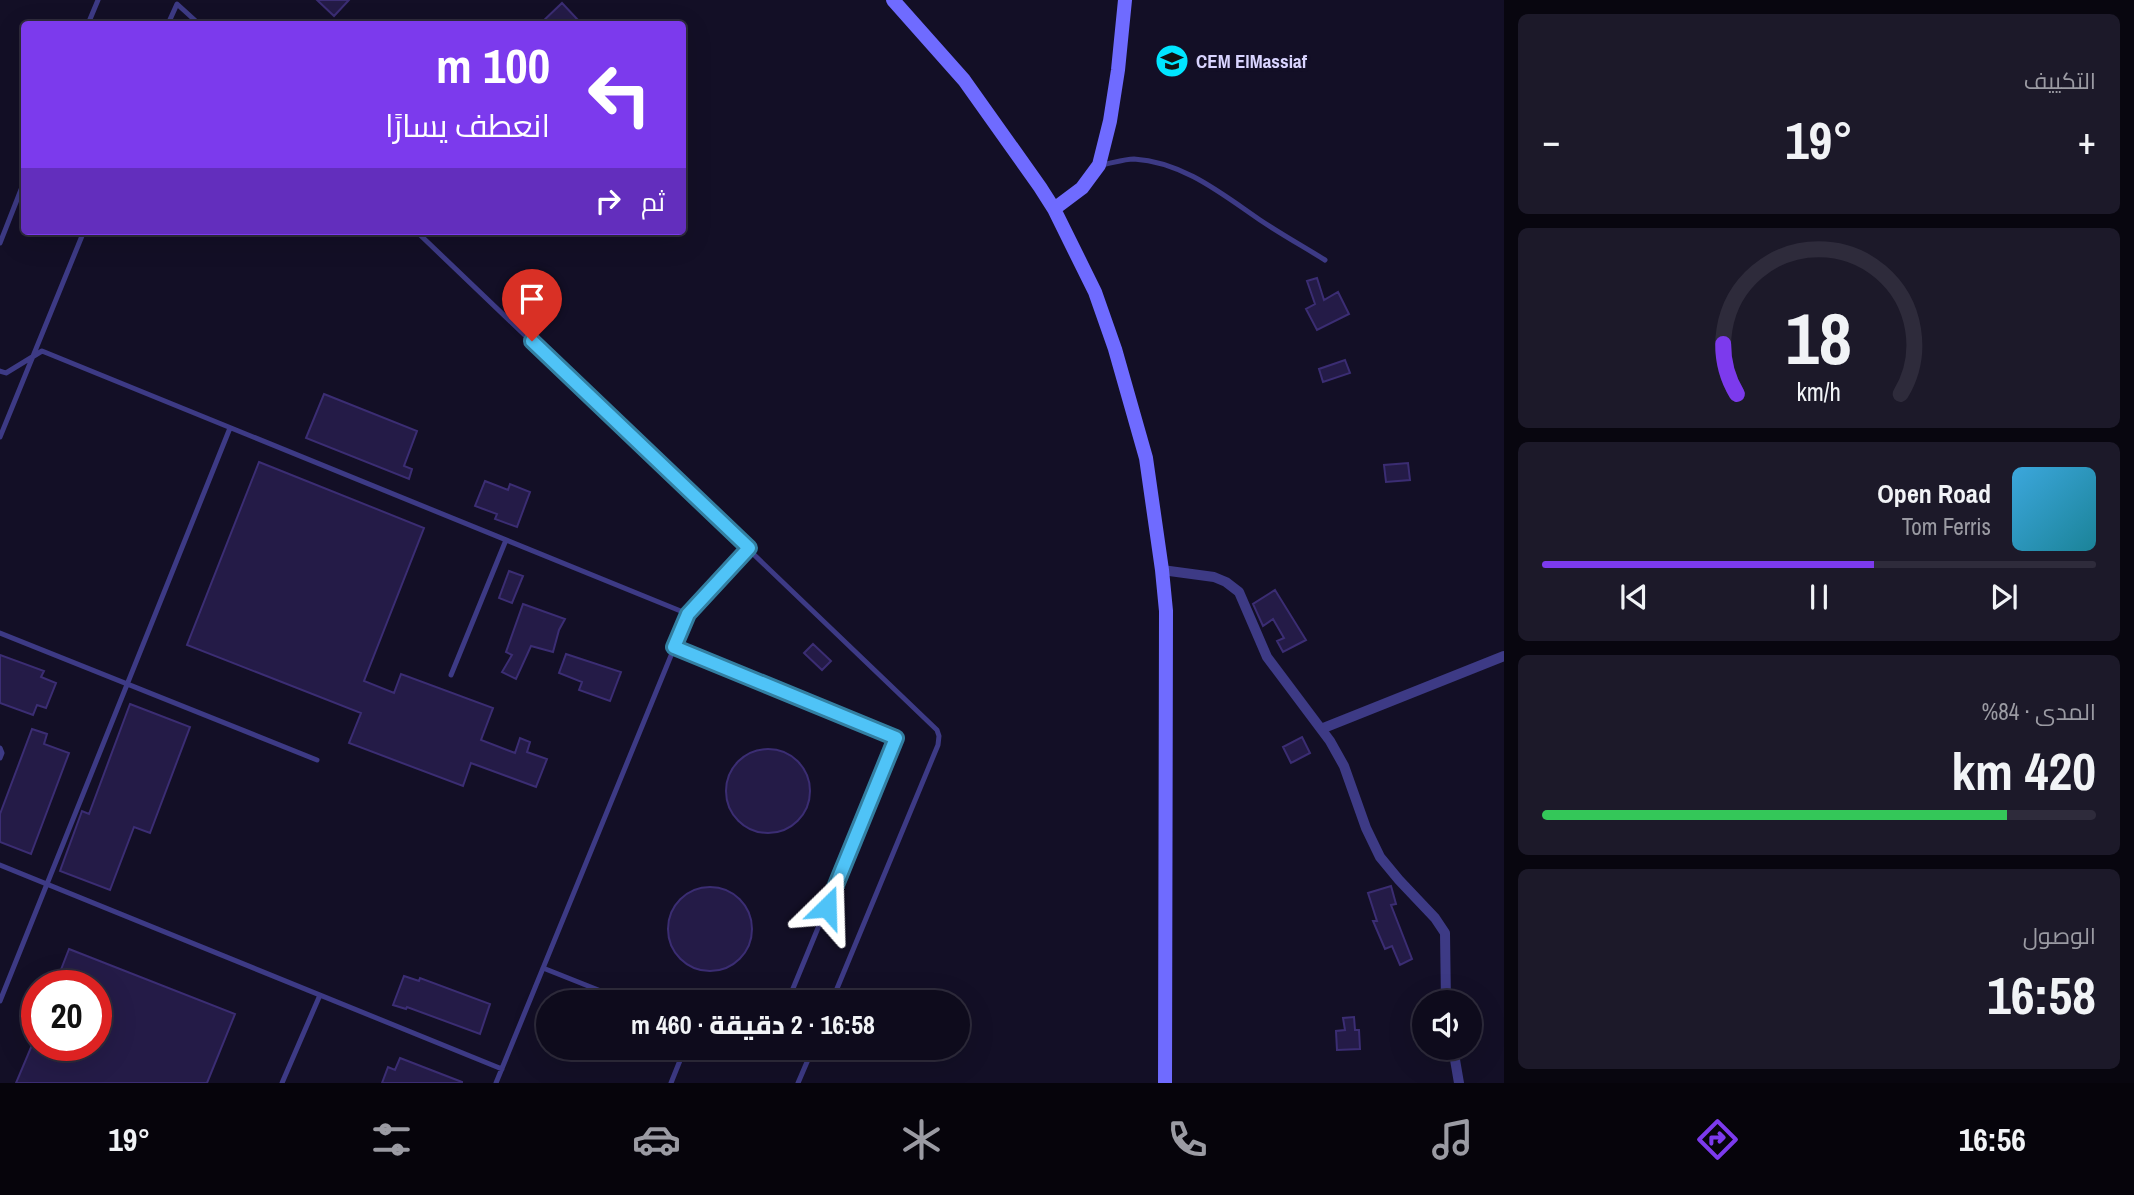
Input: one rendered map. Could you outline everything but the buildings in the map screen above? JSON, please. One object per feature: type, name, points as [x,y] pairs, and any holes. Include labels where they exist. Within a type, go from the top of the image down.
[{"type":"main road","points":[[893,0],[964,80],[1054,209],[1095,292],[1115,349],[1146,458],[1162,570],[1166,622],[1165,1083]]},
{"type":"main road","points":[[1054,209],[1083,188],[1099,165],[1110,121],[1125,0]]},
{"type":"street","points":[[1162,570],[1214,577],[1239,592],[1267,657],[1321,729],[1343,766],[1380,857],[1435,918],[1445,933],[1446,990]]},
{"type":"street","points":[[1321,729],[1504,656]]},
{"type":"street","points":[[1455,1060],[1459,1083]]},
{"type":"lane","points":[[89,21],[98,0]]},
{"type":"lane","points":[[169,21],[177,4],[196,21]]},
{"type":"lane","points":[[1099,165],[1131,159],[1150,161],[1176,169],[1222,192],[1262,221],[1325,260]]},
{"type":"lane","points":[[0,243],[21,190]]},
{"type":"lane","points":[[0,437],[82,235]]},
{"type":"lane","points":[[420,235],[933,725],[939,737],[933,757],[836,990]]},
{"type":"lane","points":[[0,371],[6,373],[42,351],[688,614]]},
{"type":"lane","points":[[0,1001],[230,428]]},
{"type":"lane","points":[[452,675],[506,540]]},
{"type":"lane","points":[[496,1083],[688,614],[749,548]]},
{"type":"lane","points":[[0,633],[317,760]]},
{"type":"lane","points":[[674,647],[896,738],[792,990]]},
{"type":"lane","points":[[0,748],[0,758]]},
{"type":"lane","points":[[0,865],[502,1069]]},
{"type":"lane","points":[[543,968],[598,990]]},
{"type":"lane","points":[[282,1083],[320,995]]},
{"type":"lane","points":[[671,1083],[680,1060]]},
{"type":"lane","points":[[798,1083],[808,1060]]},
{"type":"place","name":"CEM ElMassiaf","points":[[1172,61]]},
{"type":"route","points":[[532,341],[749,548],[688,614],[674,647],[896,738],[827,907]]}]
